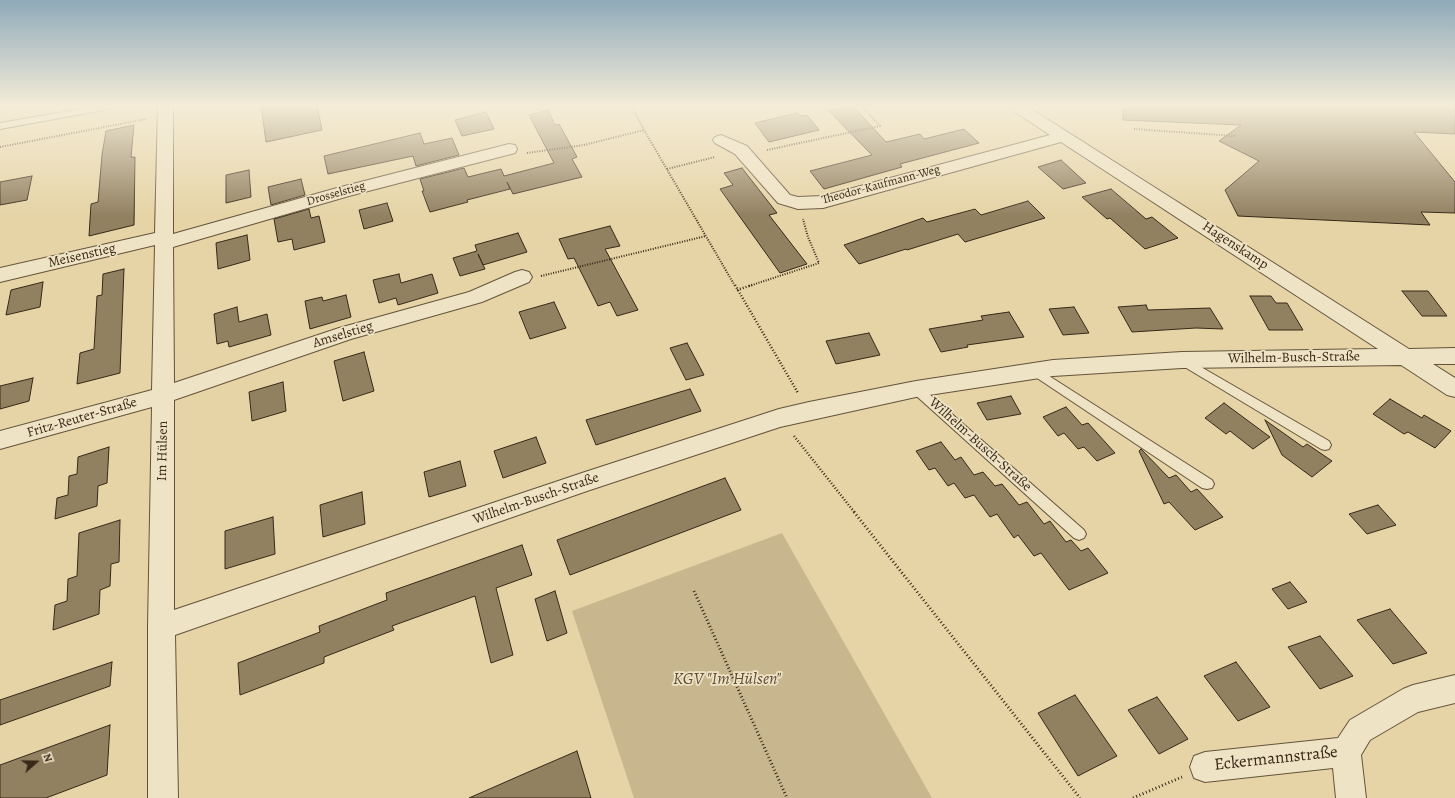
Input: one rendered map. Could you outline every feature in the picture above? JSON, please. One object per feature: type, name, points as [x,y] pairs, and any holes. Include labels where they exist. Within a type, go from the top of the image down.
[{"type":"street","name":"Im Hülsen","points":[[163,798],[161,627],[164,395],[165,142]]},
{"type":"street","name":"Theodor-Kaufmann-Weg","points":[[725,142],[741,150],[784,199],[798,203],[823,202],[1040,142]]},
{"type":"street","name":"Hagenskamp","points":[[1073,142],[1455,389]]},
{"type":"street","name":"Drosselstieg","points":[[164,240],[509,149]]},
{"type":"street","name":"Meisenstieg","points":[[0,275],[164,240]]},
{"type":"street","name":"Amselstieg","points":[[164,395],[346,333],[475,297],[522,277]]},
{"type":"street","name":"Wilhelm-Busch-Straße","points":[[161,627],[279,588],[585,482],[779,418],[809,411],[916,389],[1053,368],[1182,360],[1455,356]]},
{"type":"street","name":"Fritz-Reuter-Straße","points":[[0,440],[164,395]]},
{"type":"street","name":"Eckermannstraße","points":[[1351,798],[1346,752],[1360,730],[1413,699],[1455,689]]},
{"type":"street","name":"Eckermannstraße","points":[[1205,767],[1346,752]]},
{"type":"lane","name":"Wilhelm-Busch-Straße","points":[[1182,360],[1325,445]]},
{"type":"lane","points":[[1035,371],[1207,484]]},
{"type":"lane","name":"Wilhelm-Busch-Straße","points":[[916,389],[1079,534]]},
{"type":"path","points":[[0,147],[21,142]]},
{"type":"path","points":[[509,149],[522,154],[595,142]]},
{"type":"path","points":[[651,142],[809,411]]},
{"type":"path","points":[[667,169],[741,150],[766,150],[803,142]]},
{"type":"path","points":[[738,290],[819,263],[808,237],[798,203]]},
{"type":"path","points":[[522,277],[547,276],[706,236]]},
{"type":"path","points":[[779,418],[1080,798]]},
{"type":"path","points":[[694,591],[787,798]]},
{"type":"path","points":[[1133,798],[1205,767]]},
{"type":"green space","name":"KGV \"Im Hülsen\"","points":[[782,533],[932,798],[634,798],[572,611]]},
{"type":"building","points":[[104,142],[132,142],[131,157],[135,157],[134,225],[89,236],[91,204],[98,202]]},
{"type":"building","points":[[381,142],[423,142],[424,144],[432,142],[454,142],[459,155],[416,166],[413,156],[328,174],[324,156]]},
{"type":"building","points":[[543,142],[569,142],[577,157],[572,159],[582,177],[513,194],[507,182],[510,189],[467,200],[468,202],[430,212],[422,191],[424,191],[420,179],[464,168],[468,177],[501,169],[504,176],[554,163]]},
{"type":"building","points":[[860,142],[979,143],[900,164],[902,167],[824,189],[810,171],[872,155]]},
{"type":"building","points":[[1221,142],[1422,142],[1455,182],[1455,213],[1421,212],[1430,225],[1238,216],[1225,190],[1259,161]]},
{"type":"building","points":[[1061,160],[1086,183],[1063,189],[1038,167]]},
{"type":"building","points":[[742,168],[777,213],[769,215],[807,264],[780,273],[720,189],[733,185],[724,173]]},
{"type":"building","points":[[249,170],[251,197],[226,203],[226,175]]},
{"type":"building","points":[[32,176],[27,200],[0,205],[0,182]]},
{"type":"building","points":[[301,179],[305,195],[271,205],[268,187]]},
{"type":"building","points":[[1111,189],[1146,219],[1152,217],[1178,238],[1145,249],[1110,218],[1107,219],[1082,197]]},
{"type":"building","points":[[1028,201],[1045,218],[965,242],[958,234],[859,264],[844,245],[923,218],[927,222],[975,209],[981,215]]},
{"type":"building","points":[[387,203],[393,221],[364,229],[359,210]]},
{"type":"building","points":[[309,209],[311,218],[319,216],[325,242],[294,250],[292,239],[278,242],[274,219]]},
{"type":"building","points":[[610,226],[620,246],[605,249],[638,310],[617,316],[610,302],[598,306],[574,258],[568,259],[559,239]]},
{"type":"building","points":[[518,233],[527,252],[483,265],[485,269],[460,276],[453,258],[477,251],[475,245]]},
{"type":"building","points":[[247,235],[250,260],[218,269],[216,243]]},
{"type":"building","points":[[124,269],[120,373],[77,384],[80,353],[94,349],[97,296],[102,295],[103,274]]},
{"type":"building","points":[[399,274],[401,283],[432,274],[438,293],[398,305],[396,298],[379,303],[373,280]]},
{"type":"building","points":[[43,282],[40,307],[6,315],[11,290]]},
{"type":"building","points":[[1402,291],[1428,291],[1447,316],[1422,316]]},
{"type":"building","points":[[346,295],[351,317],[310,329],[305,301],[322,297],[323,301]]},
{"type":"building","points":[[1250,296],[1271,296],[1276,303],[1287,303],[1303,330],[1269,330]]},
{"type":"building","points":[[554,302],[566,328],[530,339],[519,312]]},
{"type":"building","points":[[1146,305],[1148,310],[1210,308],[1223,329],[1196,328],[1132,332],[1118,307]]},
{"type":"building","points":[[237,307],[239,322],[267,314],[271,335],[229,347],[228,341],[217,344],[214,314]]},
{"type":"building","points":[[1074,307],[1089,333],[1063,335],[1049,309]]},
{"type":"building","points":[[1009,312],[1024,337],[967,345],[968,347],[941,352],[929,329],[983,320],[981,316]]},
{"type":"building","points":[[869,333],[880,355],[836,364],[826,341]]},
{"type":"building","points":[[687,343],[704,375],[686,380],[670,348]]},
{"type":"building","points":[[364,352],[374,391],[343,401],[334,361]]},
{"type":"building","points":[[33,378],[29,401],[0,409],[0,386]]},
{"type":"building","points":[[283,382],[286,411],[252,421],[249,392]]},
{"type":"building","points":[[690,389],[701,411],[596,445],[586,420]]},
{"type":"building","points":[[1011,396],[1021,414],[987,420],[977,403]]},
{"type":"building","points":[[1390,399],[1422,418],[1424,415],[1451,431],[1435,448],[1408,432],[1404,434],[1373,414]]},
{"type":"building","points":[[1224,403],[1270,437],[1253,449],[1230,431],[1226,434],[1205,418]]},
{"type":"building","points":[[1066,407],[1082,425],[1088,423],[1115,453],[1097,461],[1084,447],[1078,449],[1064,433],[1058,436],[1043,417]]},
{"type":"building","points":[[1265,420],[1303,447],[1307,444],[1332,461],[1312,477],[1282,455]]},
{"type":"building","points":[[536,437],[546,463],[503,478],[494,451]]},
{"type":"building","points":[[941,442],[955,460],[961,457],[974,475],[983,472],[995,486],[1002,484],[1019,505],[1027,502],[1044,524],[1050,521],[1066,542],[1071,540],[1081,551],[1088,548],[1108,573],[1069,590],[1041,553],[1034,556],[1018,535],[1014,538],[997,514],[990,517],[974,495],[965,498],[954,483],[948,486],[935,468],[929,470],[916,451]]},
{"type":"building","points":[[109,447],[107,483],[98,486],[97,506],[55,519],[57,498],[68,495],[69,476],[77,474],[78,457]]},
{"type":"building","points":[[1141,449],[1169,478],[1176,475],[1191,492],[1197,489],[1223,517],[1195,530],[1169,502],[1164,504],[1139,451]]},
{"type":"building","points":[[460,461],[466,486],[429,497],[424,472]]},
{"type":"building","points":[[725,478],[741,510],[570,575],[557,540]]},
{"type":"building","points":[[362,492],[365,524],[323,537],[320,505]]},
{"type":"building","points":[[1378,505],[1396,525],[1367,534],[1349,514]]},
{"type":"building","points":[[273,517],[275,554],[225,569],[225,531]]},
{"type":"building","points":[[120,520],[119,562],[111,564],[110,586],[100,590],[99,614],[53,630],[55,605],[67,601],[68,579],[77,576],[79,533]]},
{"type":"building","points":[[522,545],[532,575],[496,588],[513,655],[491,663],[475,596],[392,626],[394,630],[324,657],[324,663],[240,695],[238,663],[320,632],[319,626],[387,600],[386,593]]},
{"type":"building","points":[[1290,582],[1307,602],[1288,609],[1272,589]]},
{"type":"building","points":[[555,591],[567,633],[547,641],[535,599]]},
{"type":"building","points":[[1390,609],[1427,653],[1393,664],[1357,620]]},
{"type":"building","points":[[1320,636],[1353,676],[1320,689],[1288,647]]},
{"type":"building","points":[[112,662],[110,686],[0,725],[0,700]]},
{"type":"building","points":[[1236,662],[1270,707],[1238,721],[1204,676]]},
{"type":"building","points":[[1075,695],[1117,756],[1078,776],[1038,713]]},
{"type":"building","points":[[1157,697],[1188,739],[1159,754],[1128,710]]},
{"type":"building","points":[[110,725],[107,775],[46,798],[0,798],[0,765]]},
{"type":"building","points":[[577,751],[591,798],[469,798],[526,773]]}]
